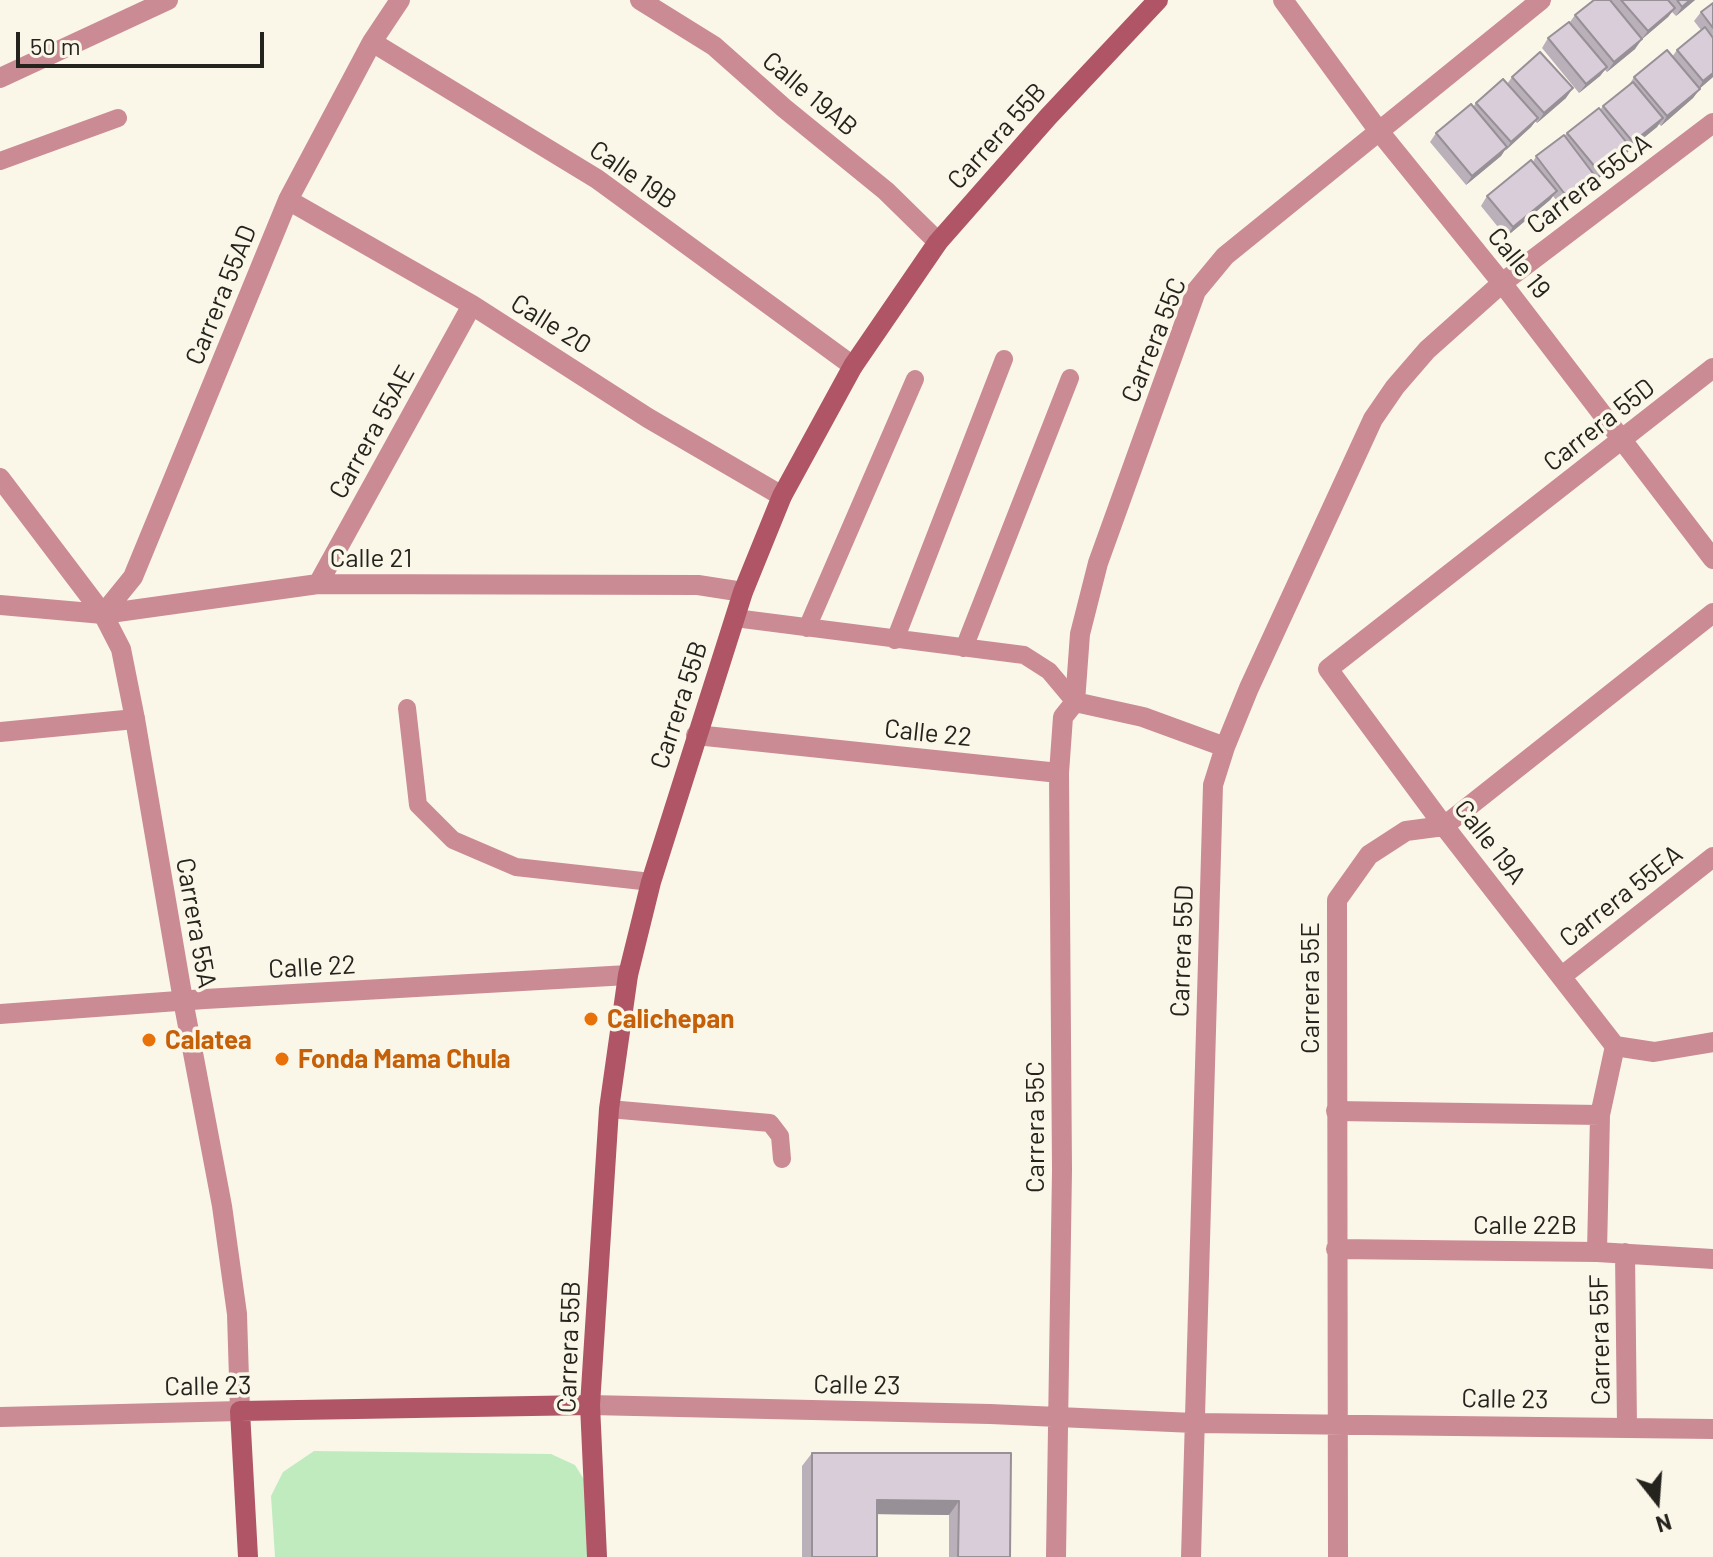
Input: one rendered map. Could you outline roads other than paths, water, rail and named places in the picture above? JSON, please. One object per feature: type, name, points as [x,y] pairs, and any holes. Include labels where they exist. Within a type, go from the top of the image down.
[{"type":"main road","name":"Carrera 55B","points":[[597,1557],[590,1405],[609,1109],[628,975],[651,882],[743,592],[782,496],[853,366],[938,242],[1048,117],[1158,0]]},
{"type":"main road","name":"Calle 23","points":[[240,1411],[590,1405]]},
{"type":"main road","name":"Carrera 55A","points":[[240,1411],[248,1557]]},
{"type":"street","points":[[0,77],[168,0]]},
{"type":"street","name":"Carrera 55AD","points":[[103,614],[133,577],[288,200],[372,42],[400,0]]},
{"type":"street","name":"Calle 19AB","points":[[640,0],[714,46],[886,191],[938,242]]},
{"type":"street","name":"Calle 19","points":[[1283,0],[1378,130],[1502,283],[1713,559]]},
{"type":"street","name":"Carrera 55C","points":[[1056,1557],[1062,1170],[1059,773],[1063,717],[1075,702],[1080,634],[1098,563],[1196,291],[1225,256],[1541,0]]},
{"type":"street","name":"Calle 19B","points":[[372,42],[597,179],[853,366]]},
{"type":"street","name":"Carrera 55CA","points":[[1395,387],[1427,350],[1502,283],[1713,123]]},
{"type":"street","name":"Calle 20","points":[[288,200],[472,305],[648,418],[782,496]]},
{"type":"street","name":"Carrera 55AE","points":[[318,584],[472,305]]},
{"type":"street","name":"Carrera 55D","points":[[1328,669],[1713,368]]},
{"type":"street","name":"Carrera 55D","points":[[1191,1557],[1213,785],[1249,688],[1373,419],[1395,387]]},
{"type":"street","name":"Carrera 55A","points":[[0,478],[103,614],[121,649],[222,1206],[237,1314],[240,1411]]},
{"type":"street","name":"Calle 21","points":[[0,605],[103,614],[318,584],[698,585],[743,592]]},
{"type":"street","name":"Carrera 55E","points":[[1338,1557],[1337,900],[1369,855],[1406,831],[1444,826],[1713,613]]},
{"type":"street","name":"Calle 19A","points":[[1328,669],[1444,826],[1615,1046]]},
{"type":"street","points":[[1075,702],[1143,717],[1225,747]]},
{"type":"street","points":[[0,732],[135,719]]},
{"type":"street","name":"Calle 22","points":[[696,735],[1059,773]]},
{"type":"street","name":"Carrera 55EA","points":[[1562,976],[1713,857]]},
{"type":"street","name":"Calle 22","points":[[0,1014],[183,1000],[628,975]]},
{"type":"street","points":[[1615,1046],[1654,1052],[1713,1042]]},
{"type":"street","name":"Carrera 55F","points":[[1597,1252],[1600,1115],[1615,1046]]},
{"type":"street","points":[[1336,1111],[1600,1115]]},
{"type":"street","name":"Calle 22B","points":[[1336,1249],[1597,1252],[1713,1259]]},
{"type":"street","name":"Carrera 55F","points":[[1625,1253],[1627,1426]]},
{"type":"street","name":"Calle 23","points":[[590,1405],[1194,1423],[1713,1429]]},
{"type":"street","name":"Calle 23","points":[[0,1417],[240,1411]]},
{"type":"lane","points":[[0,161],[118,118]]},
{"type":"lane","points":[[895,640],[1004,359]]},
{"type":"lane","points":[[964,648],[1070,378]]},
{"type":"lane","points":[[807,628],[915,379]]},
{"type":"lane","points":[[735,618],[1024,655],[1049,671],[1075,702]]},
{"type":"lane","points":[[407,708],[418,805],[453,840],[516,867],[651,882]]},
{"type":"lane","points":[[609,1109],[770,1123],[780,1136],[782,1159]]},
{"type":"place","name":"Calichepan","points":[[591,1019]]},
{"type":"place","name":"Calatea","points":[[149,1040]]},
{"type":"place","name":"Fonda Mama Chula","points":[[282,1059]]}]
